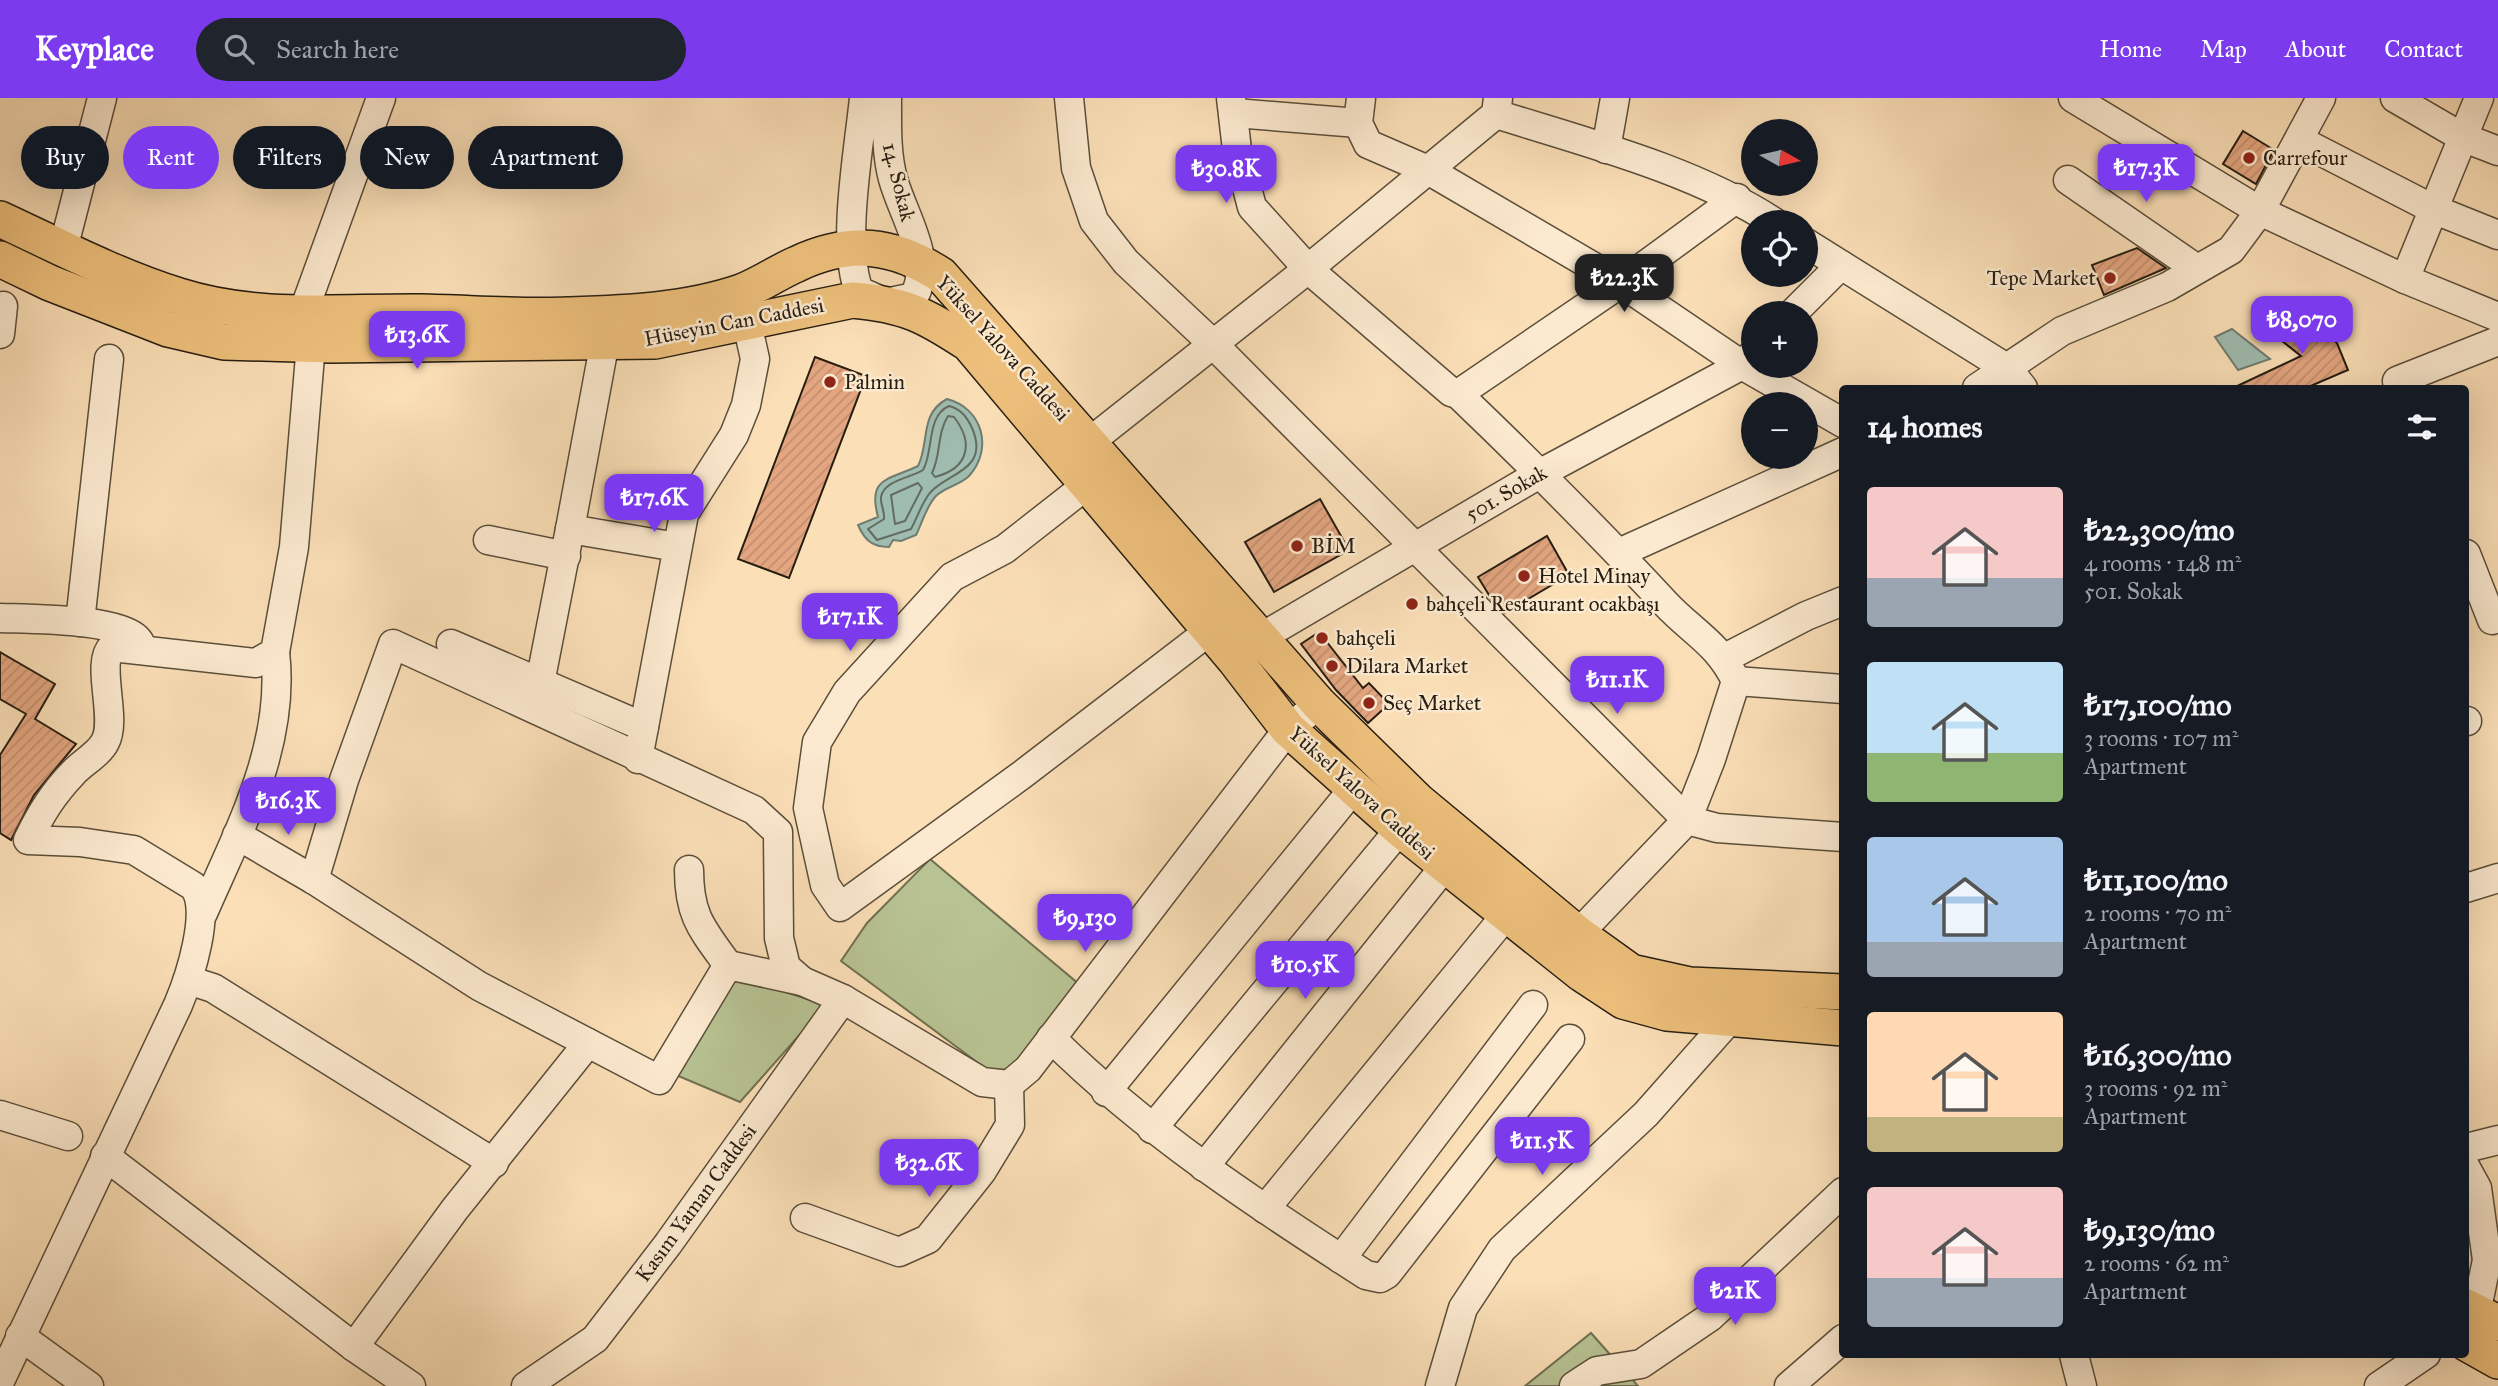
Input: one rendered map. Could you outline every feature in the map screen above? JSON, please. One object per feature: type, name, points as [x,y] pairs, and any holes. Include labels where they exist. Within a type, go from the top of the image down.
[{"type":"main road","name":"Hüseyin Can Caddesi","points":[[0,219],[179,296],[307,329],[655,341],[869,301]]},
{"type":"main road","name":"Hüseyin Can Caddesi","points":[[0,259],[168,329],[224,342],[307,329],[566,316],[675,307],[741,292],[800,262],[858,247]]},
{"type":"main road","name":"Yüksel Yalova Caddesi","points":[[858,247],[895,252],[942,275],[1087,443],[1248,649],[1289,729],[1400,830],[1506,915],[1582,974],[1623,1001],[1667,1013],[1839,1028]]},
{"type":"main road","name":"Yüksel Yalova Caddesi","points":[[869,301],[920,312],[969,344],[1088,484],[1208,632],[1248,649],[1319,704],[1418,801],[1578,933],[1631,972],[1690,985],[1839,992]]},
{"type":"main road","points":[[2476,1322],[2498,1362]]},
{"type":"street","points":[[64,248],[102,98]]},
{"type":"street","points":[[0,1381],[188,980],[203,912],[270,750],[279,683],[275,652],[294,547],[307,329],[381,98]]},
{"type":"street","points":[[864,98],[855,199],[858,247],[852,276],[859,291],[869,301],[914,297],[922,282],[923,264]]},
{"type":"street","name":"14. Sokak","points":[[887,98],[887,135],[893,177],[923,264]]},
{"type":"street","points":[[1069,98],[1076,169],[1094,220],[1126,262],[1212,343],[1686,820],[1717,828],[1839,837]]},
{"type":"street","points":[[1606,149],[1615,98]]},
{"type":"street","points":[[2073,98],[2260,211],[2406,279],[2498,317]]},
{"type":"street","points":[[1990,385],[2016,379],[2063,331],[2167,287],[2231,250],[2260,211],[2321,98]]},
{"type":"street","points":[[2395,98],[2462,137],[2498,151]]},
{"type":"street","points":[[2406,279],[2479,98]]},
{"type":"street","points":[[1741,355],[1428,170],[1368,144],[1359,111],[1233,105],[1237,150],[1252,207],[1308,269],[1451,392],[1458,394],[1541,473],[1730,669],[1839,688]]},
{"type":"street","points":[[1087,443],[1308,269],[1428,170],[1497,106],[1737,198],[1756,210]]},
{"type":"street","points":[[2299,140],[2433,209],[2498,235]]},
{"type":"street","points":[[2068,180],[2197,269]]},
{"type":"street","points":[[1458,394],[1621,283],[1737,198]]},
{"type":"street","points":[[800,262],[837,235],[855,199]]},
{"type":"street","points":[[1818,251],[2016,379]]},
{"type":"street","points":[[1805,301],[1841,265]]},
{"type":"street","points":[[0,334],[3,306]]},
{"type":"street","points":[[638,759],[684,514],[734,435],[746,405],[755,359],[747,323]]},
{"type":"street","points":[[540,683],[605,341]]},
{"type":"street","points":[[2399,385],[2397,381],[2498,341]]},
{"type":"street","points":[[80,622],[109,359]]},
{"type":"street","name":"501. Sokak","points":[[1248,649],[1541,473],[1741,363]]},
{"type":"street","points":[[1776,378],[1839,420]]},
{"type":"street","points":[[1619,553],[1839,454]]},
{"type":"street","points":[[1088,484],[1005,549],[952,577],[847,692],[817,742],[808,808],[825,885],[840,907],[1023,774],[1208,632]]},
{"type":"street","points":[[488,540],[677,547]]},
{"type":"street","points":[[2469,562],[2492,620],[2498,618]]},
{"type":"street","points":[[1578,933],[1686,820],[1711,759],[1730,669],[1806,616],[1839,603]]},
{"type":"street","points":[[0,618],[80,622],[130,633],[138,639],[142,649]]},
{"type":"street","points":[[314,880],[344,780],[393,644],[638,759],[754,810],[778,832],[779,938],[786,967],[802,981]]},
{"type":"street","points":[[451,644],[644,727]]},
{"type":"street","points":[[203,912],[200,894],[193,886],[134,850],[80,842],[28,840],[46,802],[106,742],[109,701],[107,652],[112,647],[257,663],[275,652]]},
{"type":"street","points":[[690,870],[689,900],[703,930],[728,965],[802,981],[844,999],[982,1082],[1009,1085],[1028,1069],[1289,729],[1319,704]]},
{"type":"street","points":[[1106,1092],[1354,788]]},
{"type":"street","points":[[1152,1129],[1400,830]]},
{"type":"street","points":[[237,835],[314,880],[479,986],[659,1080],[728,965]]},
{"type":"street","points":[[1204,1167],[1445,866]]},
{"type":"street","points":[[2469,887],[2498,878]]},
{"type":"street","points":[[1265,1209],[1506,915]]},
{"type":"street","points":[[188,980],[213,988],[494,1163]]},
{"type":"street","name":"Kasım Yaman Caddesi","points":[[534,1384],[595,1339],[668,1244],[844,999]]},
{"type":"street","points":[[1341,1259],[1533,1005]]},
{"type":"street","points":[[1440,1386],[1463,1308],[1502,1249],[1646,1114],[1730,1019]]},
{"type":"street","points":[[1051,1038],[1106,1092],[1204,1167],[1366,1275],[1380,1278],[1387,1274],[1570,1039]]},
{"type":"street","points":[[354,1347],[455,1209],[588,1043]]},
{"type":"street","points":[[805,1218],[900,1252],[928,1239],[982,1171],[1010,1125],[1009,1085]]},
{"type":"street","points":[[0,1115],[68,1136]]},
{"type":"street","points":[[2469,1147],[2498,1140]]},
{"type":"street","points":[[105,1156],[354,1347],[411,1386]]},
{"type":"street","points":[[2469,1173],[2477,1188],[2487,1260],[2476,1322]]},
{"type":"street","points":[[1574,1386],[1597,1371],[1641,1364],[1710,1317],[1839,1196]]},
{"type":"street","points":[[20,1336],[89,1386]]},
{"type":"street","points":[[1789,1386],[1839,1343]]},
{"type":"street","points":[[2075,1358],[2082,1386]]},
{"type":"street","points":[[2379,1386],[2420,1358]]},
{"type":"green space","points":[[930,859],[1080,985],[1011,1069],[989,1071],[841,961],[867,923]]},
{"type":"green space","points":[[744,979],[826,1005],[740,1102],[676,1075],[725,984]]},
{"type":"green space","points":[[1591,1333],[1638,1386],[1525,1386]]},
{"type":"water","points":[[2232,329],[2270,359],[2238,370],[2215,337]]},
{"type":"water","points":[[947,399],[969,411],[976,420],[982,442],[977,465],[969,476],[936,496],[916,535],[901,541],[893,540],[889,547],[878,546],[867,539],[858,525],[878,517],[876,494],[883,482],[918,466],[932,412]]},
{"type":"building","name":"Carrefour","points":[[2243,131],[2274,150],[2256,184],[2223,164]]},
{"type":"building","points":[[2137,248],[2166,268],[2104,295],[2092,265]]},
{"type":"building","points":[[2289,305],[2337,343],[2348,370],[2313,385],[2239,385],[2301,356],[2272,333]]},
{"type":"building","points":[[815,357],[866,376],[789,578],[738,559]]},
{"type":"building","points":[[1320,499],[1349,550],[1274,592],[1245,542]]},
{"type":"building","name":"Hotel Minay","points":[[1547,536],[1569,575],[1504,613],[1492,600],[1478,577]]},
{"type":"building","points":[[1319,632],[1363,688],[1369,683],[1389,704],[1368,723],[1336,690],[1301,644]]},
{"type":"building","points":[[0,652],[55,684],[35,719],[76,744],[34,795],[11,840],[0,833],[0,755],[26,714],[0,699]]},
{"type":"place","name":"Carrefour","points":[[2249,158]]},
{"type":"place","name":"Tepe Market","points":[[2110,278]]},
{"type":"place","name":"Palmin","points":[[830,382]]},
{"type":"place","name":"BİM","points":[[1297,546]]},
{"type":"place","name":"Hotel Minay","points":[[1524,576]]},
{"type":"place","name":"bahçeli Restaurant ocakbaşı","points":[[1412,604]]},
{"type":"place","name":"bahçeli","points":[[1322,638]]},
{"type":"place","name":"Dilara Market","points":[[1332,666]]},
{"type":"place","name":"Seç Market","points":[[1369,703]]}]
